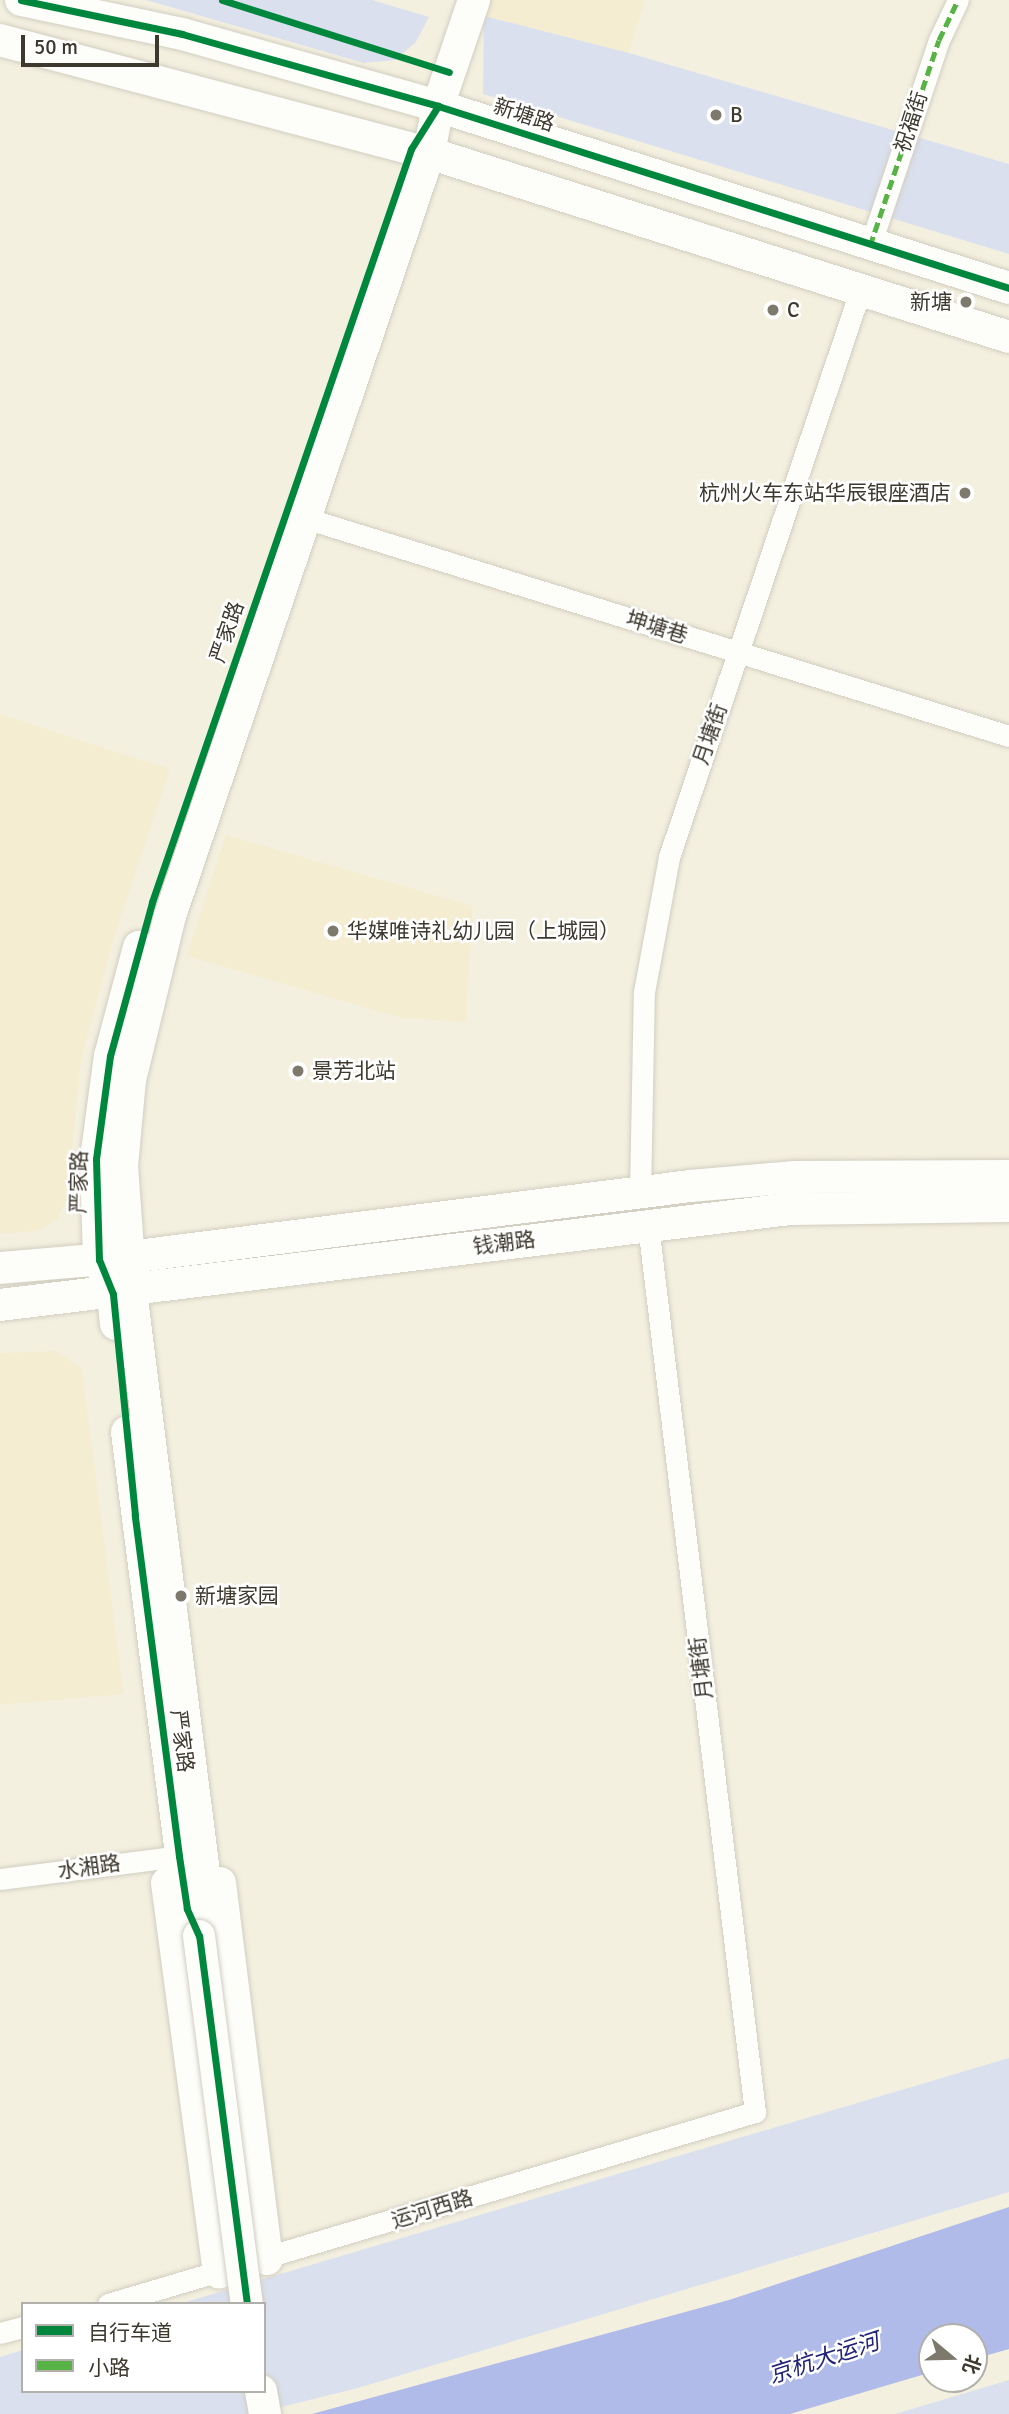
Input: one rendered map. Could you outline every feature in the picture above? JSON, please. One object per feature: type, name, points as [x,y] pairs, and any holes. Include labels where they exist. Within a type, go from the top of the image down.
[{"type":"street","name":"新塘路","points":[[21,0],[182,34],[438,106],[870,246],[1009,288]]},
{"type":"street","name":"严家路","points":[[199,1936],[208,1905],[196,1814],[122,1292],[96,1159],[110,1056],[129,979],[474,0]]},
{"type":"street","name":"祝福街","points":[[870,246],[939,40],[958,0]]},
{"type":"street","points":[[0,40],[420,151],[1009,337]]},
{"type":"street","name":"严家路","points":[[114,1259],[122,1138],[152,976],[305,518],[420,151]]},
{"type":"street","name":"月塘街","points":[[640,1193],[644,992],[650,944],[669,858],[860,291]]},
{"type":"street","name":"坤塘巷","points":[[305,518],[1009,736]]},
{"type":"street","name":"钱潮路","points":[[0,1268],[114,1259],[640,1193],[795,1177],[1009,1176]]},
{"type":"street","name":"钱潮路","points":[[0,1305],[648,1225],[819,1207],[1009,1206]]},
{"type":"street","name":"月塘街","points":[[648,1225],[755,2112]]},
{"type":"street","name":"严家路","points":[[122,1292],[135,1515],[179,1856],[187,1909],[199,1936],[247,2302]]},
{"type":"street","name":"严家路","points":[[196,1814],[215,1843],[267,2259]]},
{"type":"street","points":[[179,1856],[165,1888],[219,2273]]},
{"type":"street","name":"水湘路","points":[[0,1879],[179,1856]]},
{"type":"street","name":"运河西路","points":[[115,2302],[755,2112]]},
{"type":"street","points":[[0,2333],[21,2328]]},
{"type":"street","points":[[261,2393],[265,2414]]},
{"type":"shaded area","points":[[146,0],[372,0],[429,17],[416,42],[395,60],[364,63]]},
{"type":"shaded area","points":[[490,0],[645,0],[629,53],[484,16]]},
{"type":"shaded area","points":[[484,16],[629,53],[1009,164],[1009,254],[483,94]]},
{"type":"shaded area","points":[[0,714],[170,769],[116,931],[81,1060],[68,1197],[57,1220],[38,1231],[0,1234]]},
{"type":"shaded area","name":"华媒唯诗礼幼儿园（上城园）","points":[[226,835],[473,906],[466,1022],[401,1018],[186,956]]},
{"type":"shaded area","points":[[55,1351],[82,1368],[124,1694],[0,1705],[0,1353]]},
{"type":"shaded area","points":[[1009,2058],[1009,2192],[358,2388],[253,2414],[0,2414],[0,2357],[21,2351],[21,2393],[266,2393],[266,2302],[186,2302]]},
{"type":"shaded area","points":[[1009,2380],[1009,2414],[895,2414],[965,2393],[988,2393],[988,2386]]},
{"type":"water","name":"京杭大运河","points":[[1009,2207],[1009,2349],[988,2355],[988,2323],[918,2323],[918,2376],[790,2414],[312,2414],[729,2300]]},
{"type":"marked path","points":[[870,246],[939,40],[958,0]]},
{"type":"cycle path","points":[[21,0],[182,34],[438,106],[1009,288]]},
{"type":"cycle path","points":[[222,0],[449,72]]},
{"type":"cycle path","points":[[247,2302],[199,1936],[187,1909],[179,1856],[135,1515],[113,1294],[99,1260],[96,1159],[110,1056],[152,902],[411,149],[438,106]]},
{"type":"place","name":"B","points":[[716,115]]},
{"type":"place","name":"新塘","points":[[966,302]]},
{"type":"place","name":"C","points":[[773,310]]},
{"type":"place","name":"杭州火车东站华辰银座酒店","points":[[965,493]]},
{"type":"place","name":"华媒唯诗礼幼儿园（上城园）","points":[[333,931]]},
{"type":"place","name":"景芳北站","points":[[298,1071]]},
{"type":"place","name":"新塘家园","points":[[181,1596]]}]
